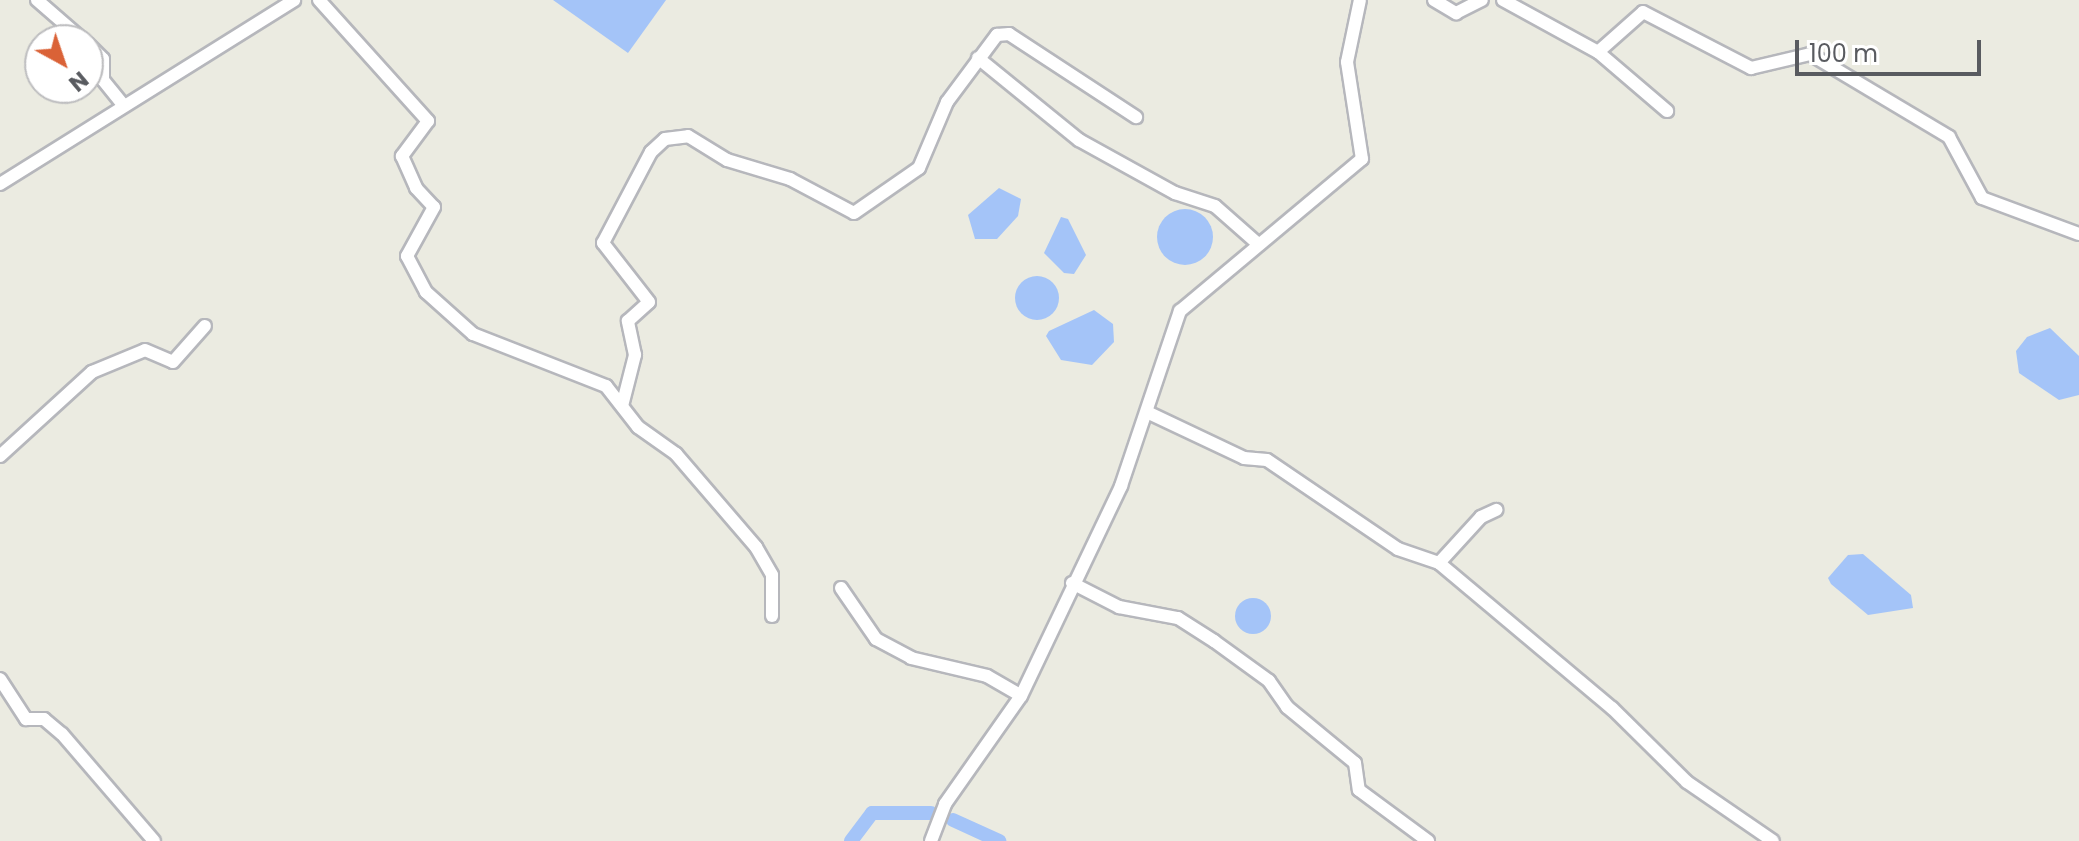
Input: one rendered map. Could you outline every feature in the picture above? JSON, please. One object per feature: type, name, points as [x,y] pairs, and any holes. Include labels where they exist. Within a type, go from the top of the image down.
[{"type":"street","points":[[37,0],[65,24]]},
{"type":"street","points":[[0,184],[294,0]]},
{"type":"street","points":[[319,0],[428,121],[402,156],[416,188],[434,207],[407,256],[426,292],[473,334],[606,386],[622,406],[676,454],[756,547],[772,575],[772,616]]},
{"type":"street","points":[[931,841],[945,804],[1021,696],[1149,413],[1169,329],[1180,311],[1257,243],[1362,159],[1347,62],[1360,0]]},
{"type":"street","points":[[1434,0],[1456,13],[1482,0]]},
{"type":"street","points":[[1503,0],[1598,52],[1667,111]]},
{"type":"street","points":[[1598,52],[1643,12],[1751,68],[1810,54],[1949,137],[1982,198],[2079,234]]},
{"type":"street","points":[[622,406],[635,355],[628,321],[649,302],[603,243],[658,145],[688,136],[727,160],[790,179],[854,213],[919,168],[947,102],[997,35],[1009,34],[1136,117]]},
{"type":"street","points":[[978,58],[1063,130],[1175,193],[1215,206],[1257,243]]},
{"type":"street","points":[[104,81],[123,105]]},
{"type":"street","points":[[0,456],[92,372],[145,350],[173,362],[205,326]]},
{"type":"street","points":[[1149,413],[1244,458],[1267,460],[1398,549],[1439,563],[1621,715],[1687,782],[1773,841]]},
{"type":"street","points":[[1439,563],[1481,517],[1496,510]]},
{"type":"street","points":[[1072,583],[1119,607],[1178,618],[1214,641],[1269,681],[1287,707],[1355,763],[1359,790],[1428,841]]},
{"type":"street","points":[[841,588],[876,639],[921,661],[987,676],[1021,696]]},
{"type":"street","points":[[0,679],[26,719],[44,719],[62,734],[154,841]]},
{"type":"water","points":[[553,0],[666,0],[628,53]]},
{"type":"water","points":[[999,188],[1021,199],[1018,216],[997,239],[975,239],[968,215]]},
{"type":"water","points":[[1185,209],[1205,217],[1213,237],[1205,257],[1185,265],[1165,257],[1157,237],[1165,217]]},
{"type":"water","points":[[1061,217],[1068,219],[1086,255],[1074,274],[1064,273],[1044,253]]},
{"type":"water","points":[[1037,276],[1053,282],[1059,298],[1053,314],[1037,320],[1021,314],[1015,298],[1021,282]]},
{"type":"water","points":[[1094,310],[1113,324],[1114,342],[1092,365],[1061,360],[1046,336],[1049,331]]},
{"type":"water","points":[[2050,328],[2079,356],[2079,395],[2059,400],[2019,373],[2016,351],[2027,337]]},
{"type":"water","points":[[1863,554],[1911,595],[1913,608],[1868,615],[1831,584],[1828,578],[1848,555]]},
{"type":"water","points":[[1253,598],[1266,603],[1271,616],[1266,629],[1253,634],[1240,629],[1235,616],[1240,603]]},
{"type":"waterway","points":[[851,841],[872,813],[931,813]]},
{"type":"waterway","points":[[953,820],[999,841]]}]
